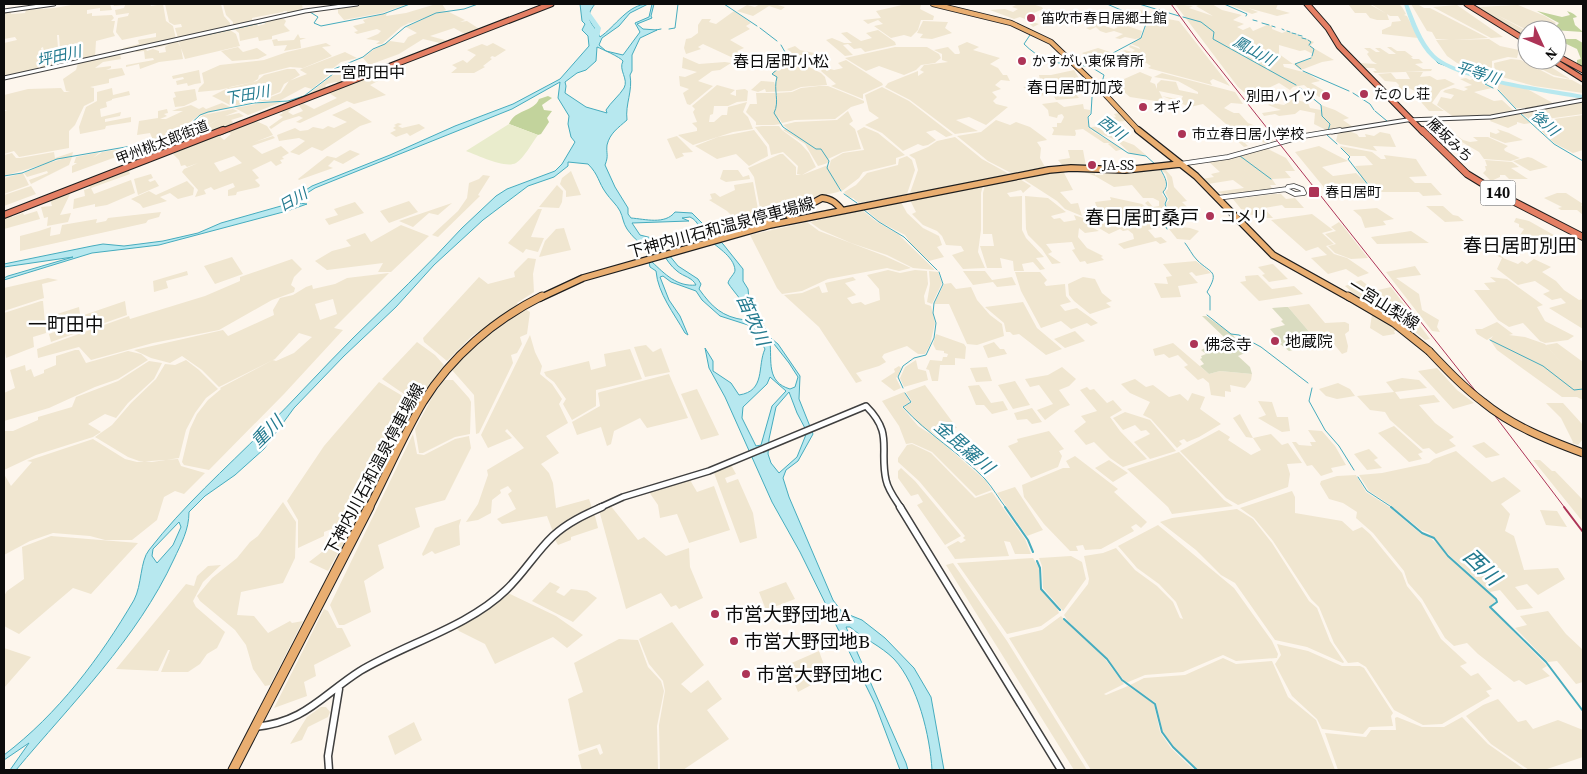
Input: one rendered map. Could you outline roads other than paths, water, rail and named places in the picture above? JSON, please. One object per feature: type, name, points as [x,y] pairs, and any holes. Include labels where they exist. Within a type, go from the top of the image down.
[{"type":"highway","name":"甲州桃太郎街道","points":[[4,215],[551,4]]},
{"type":"highway","name":"雁坂みち","points":[[1307,4],[1327,26],[1340,46],[1449,158],[1467,174],[1503,196],[1583,237]]},
{"type":"highway","points":[[1467,4],[1517,36]]},
{"type":"highway","points":[[1505,28],[1517,36]]},
{"type":"highway","points":[[1567,62],[1583,71]]},
{"type":"highway","points":[[1567,69],[1583,79]]},
{"type":"main road","points":[[933,4],[1020,26],[1051,42],[1101,90],[1134,127],[1180,164]]},
{"type":"main road","name":"一宮山梨線","points":[[1180,164],[1196,176],[1273,255],[1394,323],[1429,351],[1452,375],[1491,409],[1535,434],[1583,453]]},
{"type":"main road","name":"下神内川石和温泉停車場線","points":[[233,770],[423,403],[448,367],[484,332],[525,305],[555,289],[583,278],[770,225],[1050,170],[1071,168],[1125,170],[1180,164]]},
{"type":"main road","points":[[735,226],[796,215],[821,198],[832,200],[842,210]]},
{"type":"street","points":[[4,11],[54,4]]},
{"type":"street","points":[[4,78],[305,11],[357,4]]},
{"type":"street","points":[[1180,164],[1228,157],[1304,136],[1413,120],[1491,117],[1583,100]]},
{"type":"street","points":[[1217,198],[1289,191]]},
{"type":"street","points":[[329,770],[330,742],[337,693],[348,680],[361,671],[445,629],[490,603],[506,590],[553,536],[575,519],[623,497],[694,477],[866,406],[881,424],[884,442],[884,473],[888,487],[1061,770]]},
{"type":"street","points":[[256,727],[268,727],[290,720],[309,710],[340,689]]},
{"type":"water","points":[[580,4],[595,4],[591,9],[589,18],[600,37],[628,12],[641,5],[648,4],[630,13],[619,26],[602,38],[599,45],[606,51],[623,55],[640,32],[635,23],[649,17],[652,4],[654,4],[652,18],[637,24],[643,29],[657,30],[640,38],[632,55],[627,120],[610,137],[607,145],[605,165],[615,187],[628,208],[628,214],[631,218],[660,220],[666,219],[675,212],[692,213],[723,244],[743,269],[743,281],[748,289],[749,299],[761,317],[767,335],[778,344],[800,376],[799,399],[813,434],[798,461],[786,470],[783,478],[789,497],[833,600],[842,612],[862,620],[885,638],[914,668],[931,697],[944,770],[932,770],[929,742],[921,711],[910,683],[902,670],[884,650],[850,627],[846,627],[906,763],[908,770],[900,770],[875,704],[800,552],[772,502],[725,397],[709,368],[705,348],[713,361],[713,371],[731,383],[739,395],[748,393],[757,383],[765,349],[757,335],[748,325],[720,316],[702,300],[696,291],[671,282],[663,276],[660,277],[669,300],[680,316],[688,335],[685,333],[663,295],[656,271],[650,267],[644,248],[627,229],[620,211],[603,189],[594,172],[588,164],[568,162],[568,166],[554,177],[528,186],[483,220],[434,265],[396,307],[344,356],[294,408],[264,449],[235,475],[205,496],[189,512],[186,531],[179,548],[159,588],[142,616],[81,695],[16,770],[10,770],[29,743],[4,760],[4,755],[42,722],[92,664],[121,622],[137,594],[146,555],[176,518],[462,228],[496,196],[507,189],[555,171],[562,164],[575,142],[571,137],[568,124],[569,116],[558,98],[560,82],[512,109],[315,188],[301,197],[299,203],[307,204],[287,211],[159,245],[92,253],[4,280],[8,276],[73,257],[4,267],[4,264],[103,244],[124,246],[163,241],[198,233],[221,223],[281,206],[312,186],[390,155],[455,126],[513,104],[560,79],[589,46],[588,36],[582,30],[585,24],[582,21]],"holes":[[[597,47],[623,61],[622,68],[625,85],[606,110],[607,113],[586,107],[565,93],[565,82],[577,73],[586,70],[596,61]],[[690,217],[693,219],[706,237],[731,260],[735,270],[728,283],[748,310],[749,313],[744,313],[747,318],[745,320],[724,314],[713,306],[699,289],[701,284],[698,279],[678,266],[656,239],[640,235],[632,223],[689,221],[682,218]],[[643,239],[659,249],[673,267],[696,285],[677,282],[667,275],[652,262],[650,247]],[[770,342],[774,344],[798,377],[795,387],[790,389],[782,386],[774,376]],[[770,377],[786,391],[772,406],[761,445],[756,446],[742,418],[743,407],[767,384]],[[789,392],[807,432],[797,457],[779,473],[771,463],[768,454],[769,439],[776,407]],[[179,522],[181,527],[173,545],[157,563],[152,556],[153,549]]]},
{"type":"waterway","name":"坪田川","points":[[310,12],[318,17],[314,23],[321,26],[383,14],[410,4]]},
{"type":"waterway","name":"下田川","points":[[4,176],[22,173],[57,159],[137,145],[160,138],[185,129],[200,115],[208,112],[254,103],[288,101],[304,96],[333,74],[334,69],[363,57],[373,49],[385,44],[405,27],[436,13],[464,9],[478,4]]},
{"type":"waterway","name":"笛吹川","points":[[592,4],[586,11],[598,28],[595,42]]},
{"type":"waterway","points":[[669,29],[675,28],[678,4]]},
{"type":"waterway","name":"金毘羅川","points":[[724,4],[757,26]]},
{"type":"waterway","name":"鳳山川","points":[[1107,4],[1147,21],[1141,38],[1113,53]]},
{"type":"waterway","name":"鳳山川","points":[[1139,4],[1179,16]]},
{"type":"waterway","points":[[1224,4],[1247,14],[1246,16]]},
{"type":"waterway","name":"後川","points":[[1406,4],[1426,47],[1435,58],[1447,65],[1483,78],[1583,97]]},
{"type":"waterway","name":"鳳山川","points":[[1183,17],[1201,22],[1214,32],[1213,39],[1296,85]]},
{"type":"waterway","points":[[1253,20],[1257,21]]},
{"type":"waterway","name":"坪田川","points":[[210,34],[265,22]]},
{"type":"waterway","points":[[1262,23],[1269,25]]},
{"type":"waterway","name":"金毘羅川","points":[[760,28],[777,41]]},
{"type":"waterway","points":[[656,30],[661,29]]},
{"type":"waterway","points":[[1292,33],[1296,34]]},
{"type":"waterway","name":"西川","points":[[1030,35],[1024,44],[1035,53],[1058,63],[1072,65]]},
{"type":"waterway","points":[[1298,35],[1302,36]]},
{"type":"waterway","points":[[1302,38],[1306,39]]},
{"type":"waterway","points":[[1308,40],[1311,42],[1309,45]]},
{"type":"waterway","name":"金毘羅川","points":[[781,45],[789,59],[772,74],[777,77],[776,109],[774,113],[783,127],[816,149],[821,149],[829,161],[827,168],[841,191]]},
{"type":"waterway","points":[[1310,46],[1314,49],[1312,56]]},
{"type":"waterway","name":"後川","points":[[1432,56],[1438,63],[1489,81],[1485,84],[1493,88]]},
{"type":"waterway","points":[[1301,69],[1295,64],[1311,58]]},
{"type":"waterway","name":"西川","points":[[1079,65],[1091,67],[1104,75],[1101,86]]},
{"type":"waterway","points":[[1303,71],[1349,91]]},
{"type":"waterway","name":"鳳山川","points":[[1300,88],[1321,105],[1322,116],[1330,124],[1328,131]]},
{"type":"waterway","name":"西川","points":[[1099,90],[1092,97],[1091,114],[1088,117],[1089,127],[1128,153],[1146,156],[1156,165]]},
{"type":"waterway","name":"後川","points":[[1498,90],[1516,109]]},
{"type":"waterway","points":[[1353,93],[1370,104],[1374,110]]},
{"type":"waterway","points":[[1375,111],[1387,121]]},
{"type":"waterway","name":"後川","points":[[1520,113],[1554,144],[1583,161]]},
{"type":"waterway","name":"鳳山川","points":[[1327,135],[1337,144]]},
{"type":"waterway","name":"鳳山川","points":[[1341,148],[1350,157],[1348,159],[1369,186]]},
{"type":"waterway","points":[[1240,156],[1271,179]]},
{"type":"waterway","name":"西川","points":[[1161,170],[1166,181],[1166,187],[1163,192],[1167,199],[1165,204],[1169,214],[1162,220],[1167,229]]},
{"type":"waterway","name":"金毘羅川","points":[[844,194],[857,203]]},
{"type":"waterway","name":"金毘羅川","points":[[864,210],[879,222],[904,237],[937,270]]},
{"type":"waterway","name":"西川","points":[[1185,243],[1195,258],[1212,273],[1213,280],[1207,292],[1210,296],[1210,310]]},
{"type":"waterway","name":"金毘羅川","points":[[903,388],[898,377],[903,366],[914,358],[926,355],[934,338],[936,323],[933,313],[934,303],[943,284],[939,272]]},
{"type":"waterway","name":"西川","points":[[1207,315],[1231,334],[1239,335],[1261,347],[1308,383]]},
{"type":"waterway","points":[[1490,340],[1543,366],[1574,390],[1583,389]]},
{"type":"waterway","name":"西川","points":[[1312,388],[1309,401],[1325,430],[1339,446],[1354,470]]},
{"type":"waterway","name":"金毘羅川","points":[[905,393],[911,402],[903,407],[922,426],[985,479],[1006,508]]},
{"type":"waterway","name":"西川","points":[[1358,477],[1367,491],[1393,508]]},
{"type":"waterway","name":"金毘羅川","points":[[1005,507],[1028,540],[1033,552]]},
{"type":"waterway","name":"西川","points":[[1391,507],[1422,533],[1434,538],[1448,556],[1496,599],[1497,602],[1490,607],[1546,662],[1583,711]]},
{"type":"waterway","name":"金毘羅川","points":[[1037,561],[1040,568],[1041,589],[1060,610]]},
{"type":"waterway","name":"金毘羅川","points":[[1064,619],[1107,659],[1122,680],[1155,704],[1162,732],[1173,747],[1197,770]]},
{"type":"railway","points":[[1171,4],[1198,41],[1489,408],[1565,508]]},
{"type":"railway","points":[[1564,507],[1583,532]]},
{"type":"place","name":"笛吹市春日居郷土館","points":[[1031,18]]},
{"type":"place","name":"かすがい東保育所","points":[[1022,61]]},
{"type":"place","name":"たのし荘","points":[[1364,94]]},
{"type":"place","name":"別田ハイツ","points":[[1326,96]]},
{"type":"place","name":"オギノ","points":[[1143,107]]},
{"type":"place","name":"市立春日居小学校","points":[[1182,134]]},
{"type":"place","name":"JA-SS","points":[[1092,165]]},
{"type":"place","name":"春日居町","points":[[1314,192]]},
{"type":"place","name":"コメリ","points":[[1210,216]]},
{"type":"place","name":"地蔵院","points":[[1275,341]]},
{"type":"place","name":"佛念寺","points":[[1194,344]]},
{"type":"place","name":"市営大野団地A","points":[[715,614]]},
{"type":"place","name":"市営大野団地B","points":[[734,641]]},
{"type":"place","name":"市営大野団地C","points":[[746,674]]},
{"type":"district","name":"春日居町小松","points":[[781,61]]},
{"type":"district","name":"一宮町田中","points":[[365,72]]},
{"type":"district","name":"春日居町加茂","points":[[1075,87]]},
{"type":"district","name":"春日居町桑戸","points":[[1142,217]]},
{"type":"district","name":"春日居町別田","points":[[1520,245]]},
{"type":"district","name":"一町田中","points":[[66,324]]},
{"type":"water label","name":"平等川","points":[[1478,73]]},
{"type":"water label","name":"日川","points":[[293,200]]},
{"type":"water label","name":"重川","points":[[267,432]]}]
